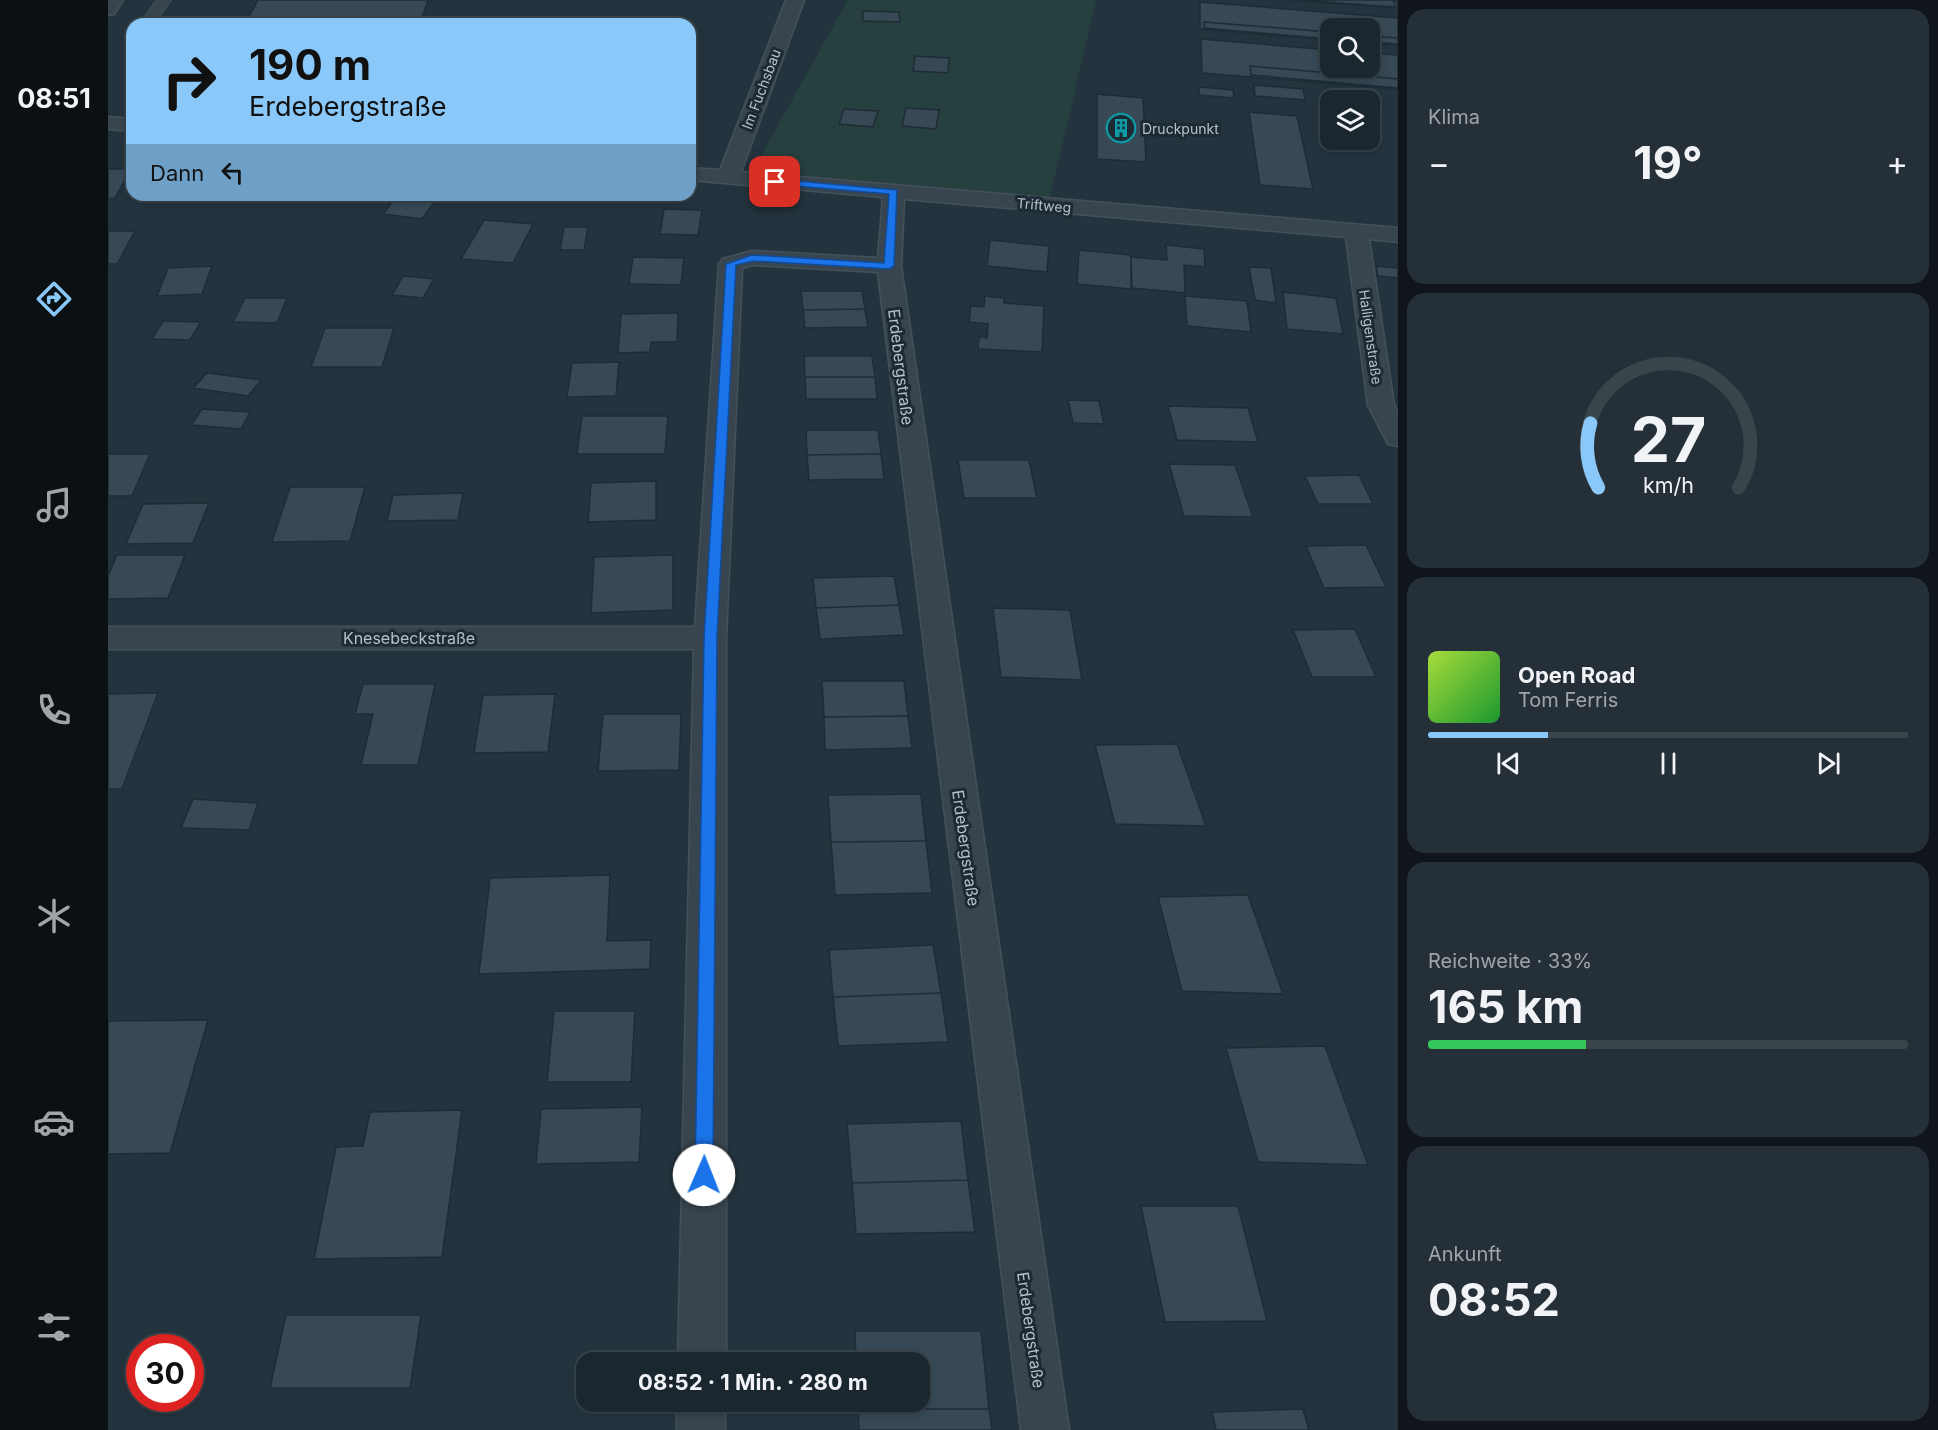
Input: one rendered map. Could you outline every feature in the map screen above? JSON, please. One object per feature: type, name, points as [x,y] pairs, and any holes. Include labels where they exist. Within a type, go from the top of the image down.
[{"type":"street","points":[[108,10],[114,0]]},
{"type":"street","name":"Im Fuchsbau","points":[[728,178],[795,0]]},
{"type":"street","points":[[108,123],[126,124]]},
{"type":"street","name":"Triftweg","points":[[696,175],[1398,235]]},
{"type":"street","name":"Erdebergstraße","points":[[894,192],[889,266],[1045,1430]]},
{"type":"street","name":"Halligenstraße","points":[[1357,231],[1381,405],[1398,438]]},
{"type":"street","points":[[702,1352],[710,638],[731,264],[752,258],[889,266]]},
{"type":"street","name":"Knesebeckstraße","points":[[108,638],[710,638]]},
{"type":"street","points":[[701,1412],[701,1430]]},
{"type":"lane","points":[[151,18],[164,0]]},
{"type":"green space","points":[[848,0],[1096,0],[1050,197],[752,172]]},
{"type":"building","points":[[258,0],[428,0],[422,18],[248,18]]},
{"type":"building","points":[[1290,0],[1396,0],[1398,8]]},
{"type":"building","points":[[1299,0],[1393,0],[1395,7]]},
{"type":"building","points":[[1200,2],[1398,18],[1398,45],[1380,44],[1380,18],[1320,18],[1320,39],[1200,29]]},
{"type":"building","points":[[863,11],[899,12],[900,22],[863,21]]},
{"type":"building","points":[[1204,22],[1320,31],[1320,38],[1204,28]]},
{"type":"building","points":[[1380,37],[1398,38],[1398,44],[1380,43]]},
{"type":"building","points":[[1201,39],[1320,49],[1320,78],[1380,78],[1380,54],[1398,55],[1398,89],[1202,73]]},
{"type":"building","points":[[915,56],[949,58],[948,73],[913,71]]},
{"type":"building","points":[[1250,66],[1320,72],[1320,78],[1398,79],[1398,88],[1251,75]]},
{"type":"building","points":[[1254,85],[1303,89],[1305,100],[1255,96]]},
{"type":"building","points":[[1199,87],[1233,90],[1234,98],[1199,95]]},
{"type":"building","name":"Druckpunkt","points":[[1097,94],[1143,98],[1146,162],[1097,159]]},
{"type":"building","points":[[906,108],[939,110],[936,129],[902,126]]},
{"type":"building","points":[[844,109],[878,111],[873,127],[839,124]]},
{"type":"building","points":[[1249,112],[1297,116],[1313,189],[1260,185]]},
{"type":"building","points":[[108,169],[126,169],[126,178],[115,198],[108,199]]},
{"type":"building","points":[[393,201],[435,201],[422,219],[383,214]]},
{"type":"building","points":[[664,209],[702,210],[698,235],[660,234]]},
{"type":"building","points":[[484,220],[533,224],[513,263],[461,259]]},
{"type":"building","points":[[564,227],[588,227],[584,250],[560,250]]},
{"type":"building","points":[[108,231],[135,231],[117,264],[108,264]]},
{"type":"building","points":[[990,240],[1049,246],[1047,272],[987,266]]},
{"type":"building","points":[[1166,245],[1204,249],[1205,267],[1184,265],[1185,293],[1132,288],[1131,257],[1167,260]]},
{"type":"building","points":[[1079,250],[1131,255],[1131,289],[1077,284]]},
{"type":"building","points":[[633,257],[684,258],[681,285],[629,284]]},
{"type":"building","points":[[212,266],[202,294],[157,296],[168,268]]},
{"type":"building","points":[[1376,266],[1398,268],[1398,278],[1378,276]]},
{"type":"building","points":[[1249,267],[1271,268],[1276,303],[1255,300]]},
{"type":"building","points":[[403,276],[434,279],[423,298],[392,295]]},
{"type":"building","points":[[801,291],[862,291],[865,309],[803,310]]},
{"type":"building","points":[[1283,292],[1336,298],[1343,334],[1287,329]]},
{"type":"building","points":[[985,296],[1004,298],[1004,303],[1044,306],[1042,352],[978,349],[979,337],[987,338],[988,324],[969,322],[971,306],[984,307]]},
{"type":"building","points":[[1185,296],[1247,301],[1251,332],[1187,326]]},
{"type":"building","points":[[245,298],[287,298],[277,323],[233,322]]},
{"type":"building","points":[[865,309],[868,327],[805,328],[803,310]]},
{"type":"building","points":[[678,313],[677,342],[651,342],[650,352],[618,353],[621,314]]},
{"type":"building","points":[[163,321],[201,322],[190,340],[152,339]]},
{"type":"building","points":[[325,328],[394,328],[382,367],[311,367]]},
{"type":"building","points":[[804,356],[872,356],[875,377],[805,377]]},
{"type":"building","points":[[619,362],[616,396],[567,397],[572,363]]},
{"type":"building","points":[[207,373],[261,380],[248,396],[193,388]]},
{"type":"building","points":[[805,377],[875,377],[877,399],[806,399]]},
{"type":"building","points":[[1068,400],[1099,401],[1104,424],[1073,423]]},
{"type":"building","points":[[1168,406],[1248,408],[1258,442],[1177,440]]},
{"type":"building","points":[[202,409],[250,412],[241,429],[191,425]]},
{"type":"building","points":[[582,416],[668,416],[665,454],[577,454]]},
{"type":"building","points":[[806,430],[878,430],[881,454],[807,455]]},
{"type":"building","points":[[108,454],[150,454],[132,496],[108,496]]},
{"type":"building","points":[[881,454],[884,479],[809,480],[807,455]]},
{"type":"building","points":[[958,460],[1029,460],[1037,498],[964,498]]},
{"type":"building","points":[[1169,464],[1235,465],[1253,517],[1184,516]]},
{"type":"building","points":[[1359,475],[1373,504],[1318,504],[1305,476]]},
{"type":"building","points":[[656,481],[656,520],[588,522],[591,483]]},
{"type":"building","points":[[290,487],[365,487],[350,541],[272,542]]},
{"type":"building","points":[[463,493],[458,520],[387,521],[393,495]]},
{"type":"building","points":[[209,503],[193,543],[126,544],[143,504]]},
{"type":"building","points":[[1366,545],[1386,587],[1324,588],[1306,546]]},
{"type":"building","points":[[117,555],[185,555],[168,598],[108,599],[108,576]]},
{"type":"building","points":[[673,555],[673,610],[591,613],[594,557]]},
{"type":"building","points":[[894,576],[899,605],[816,608],[813,578]]},
{"type":"building","points":[[899,605],[904,635],[820,639],[816,608]]},
{"type":"building","points":[[993,608],[1070,610],[1082,680],[1001,677]]},
{"type":"building","points":[[1355,629],[1376,677],[1312,677],[1293,630]]},
{"type":"building","points":[[822,681],[904,681],[908,716],[824,717]]},
{"type":"building","points":[[363,684],[435,684],[418,765],[361,765],[373,714],[355,714]]},
{"type":"building","points":[[158,693],[122,789],[108,789],[108,694]]},
{"type":"building","points":[[555,694],[548,752],[474,753],[483,695]]},
{"type":"building","points":[[603,714],[681,714],[679,770],[598,771]]},
{"type":"building","points":[[908,716],[912,748],[825,750],[824,717]]},
{"type":"building","points":[[1177,744],[1206,826],[1115,824],[1095,745]]},
{"type":"building","points":[[921,794],[926,841],[831,842],[828,795]]},
{"type":"building","points":[[193,799],[258,803],[249,830],[181,828]]},
{"type":"building","points":[[926,841],[932,893],[835,895],[831,842]]},
{"type":"building","points":[[610,875],[607,941],[651,940],[650,969],[479,974],[490,878]]},
{"type":"building","points":[[1248,895],[1283,994],[1182,991],[1158,897]]},
{"type":"building","points":[[933,945],[941,993],[833,997],[829,950]]},
{"type":"building","points":[[941,993],[948,1042],[838,1046],[833,997]]},
{"type":"building","points":[[554,1011],[635,1011],[631,1082],[547,1082]]},
{"type":"building","points":[[208,1020],[170,1153],[108,1154],[108,1021]]},
{"type":"building","points":[[1325,1046],[1368,1165],[1258,1162],[1226,1048]]},
{"type":"building","points":[[642,1107],[639,1162],[536,1164],[541,1109]]},
{"type":"building","points":[[462,1110],[442,1257],[314,1259],[336,1147],[363,1146],[370,1112]]},
{"type":"building","points":[[961,1121],[968,1180],[852,1183],[847,1124]]},
{"type":"building","points":[[968,1180],[975,1232],[856,1234],[852,1183]]},
{"type":"building","points":[[1141,1206],[1238,1206],[1267,1321],[1165,1322]]},
{"type":"building","points":[[286,1315],[421,1315],[410,1388],[270,1388]]},
{"type":"building","points":[[855,1331],[981,1331],[989,1409],[930,1409],[930,1352],[856,1352]]},
{"type":"building","points":[[989,1409],[992,1430],[859,1430],[858,1412]]},
{"type":"building","points":[[1303,1409],[1309,1430],[1216,1430],[1212,1412]]},
{"type":"place","name":"Druckpunkt","points":[[1121,128]]},
{"type":"route","points":[[704,1175],[710,638],[731,264],[752,258],[889,266],[894,192],[775,182]]}]
